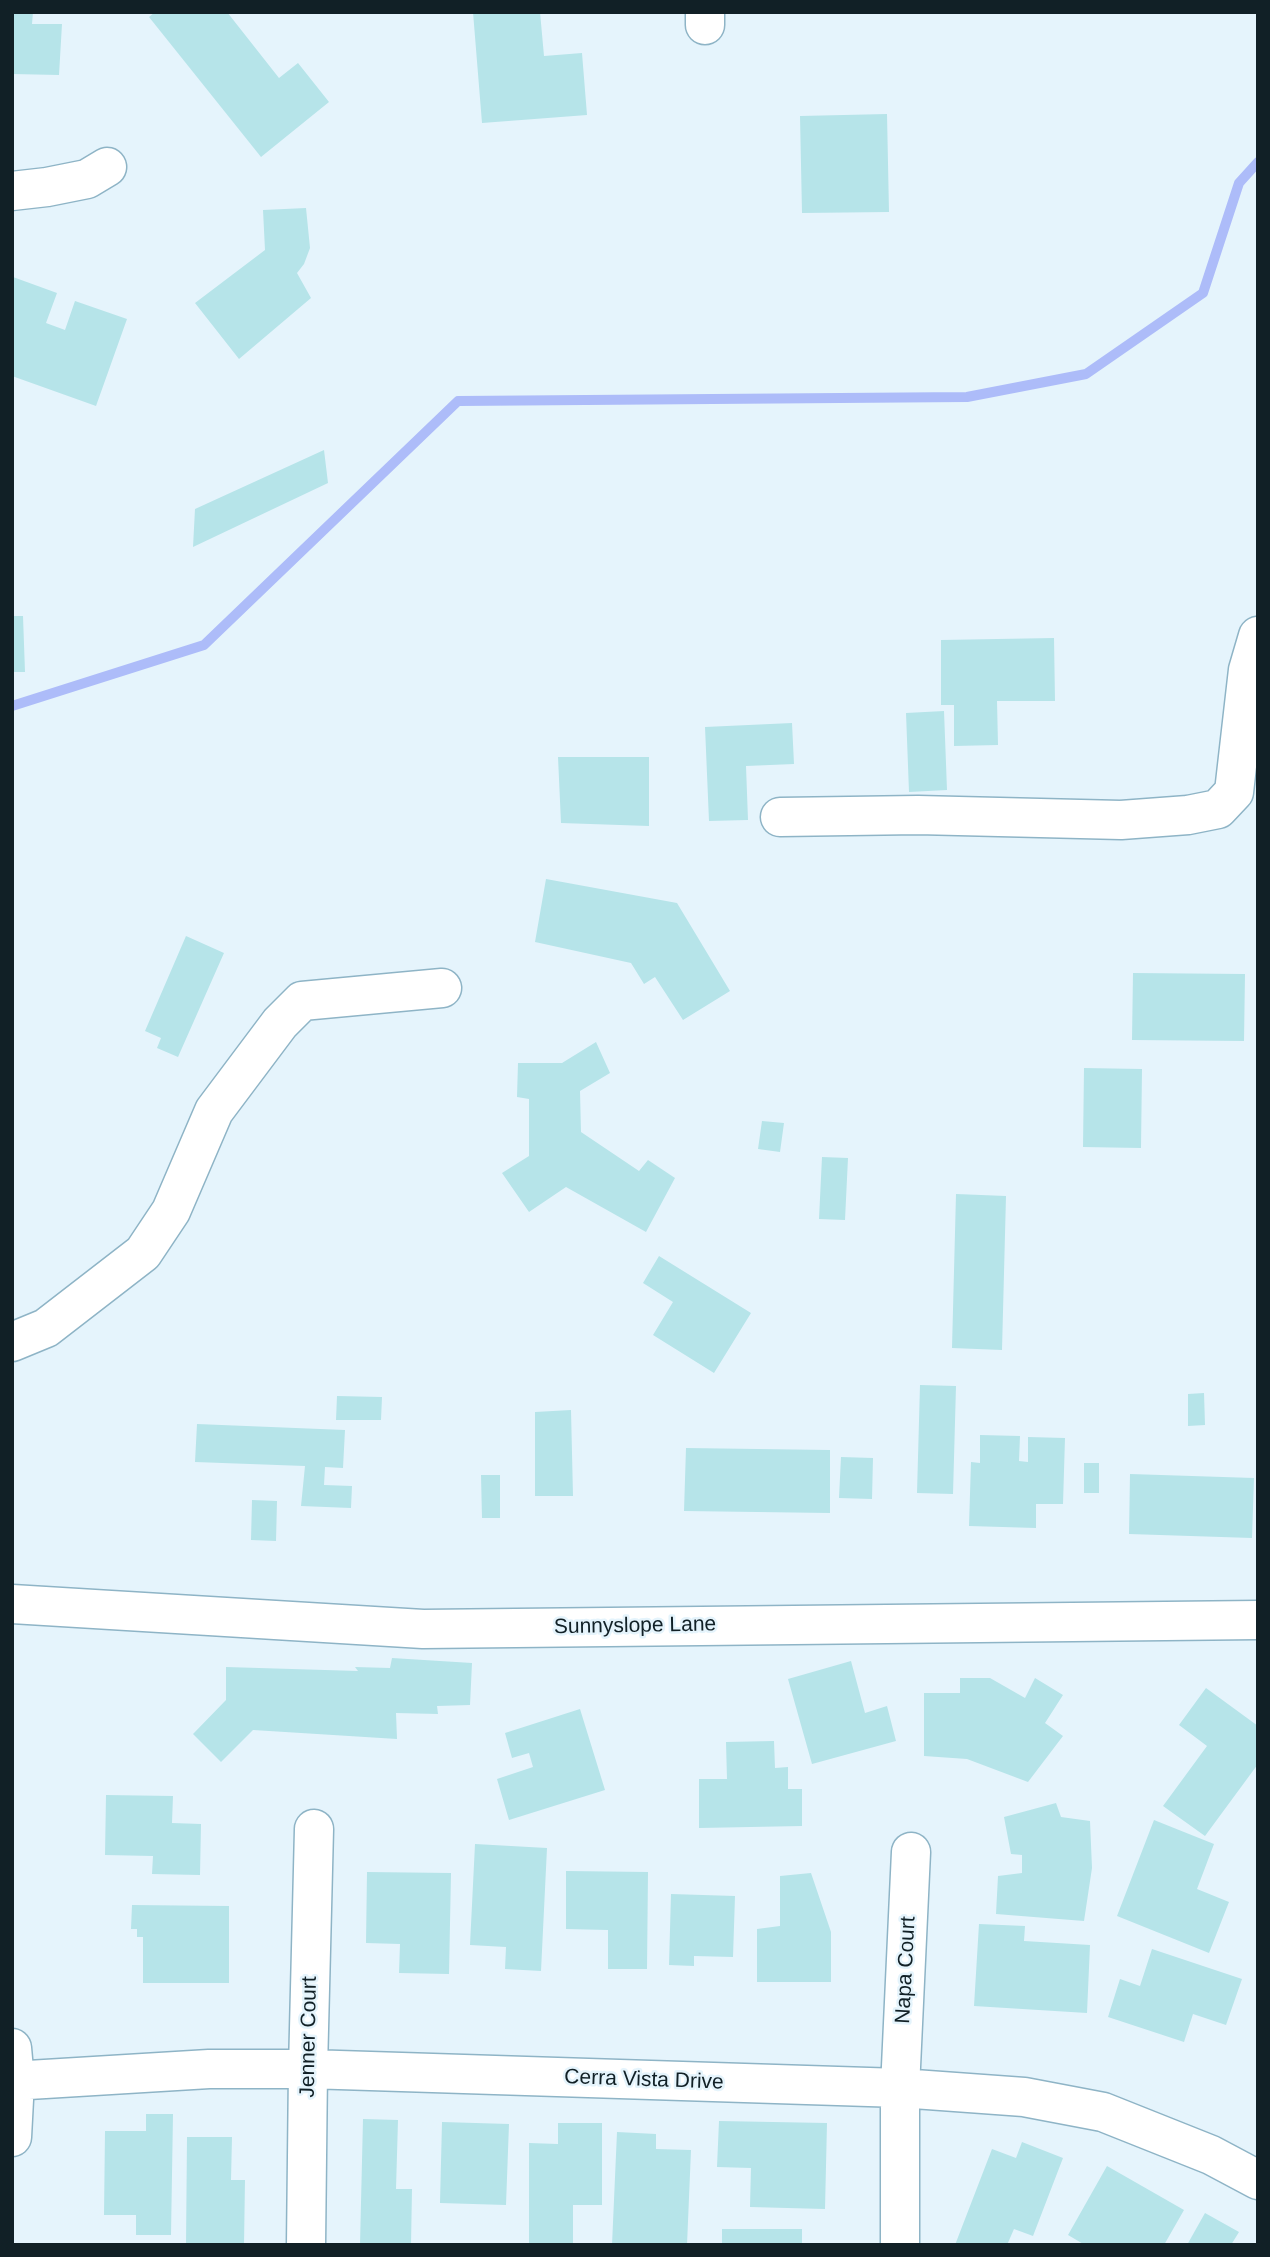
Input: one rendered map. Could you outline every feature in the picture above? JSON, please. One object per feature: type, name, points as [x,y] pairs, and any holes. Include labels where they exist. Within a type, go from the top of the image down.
[{"type":"street","points":[[12,191],[87,179],[107,167]]},
{"type":"street","points":[[780,817],[918,815],[1121,820],[1218,810],[1234,792],[1248,670],[1258,636]]},
{"type":"street","points":[[12,1342],[46,1328],[143,1253],[171,1211],[214,1111],[281,1023],[302,1001],[442,988]]},
{"type":"street","name":"Sunnyslope Lane","points":[[12,1604],[423,1629],[1258,1619]]},
{"type":"street","name":"Jenner Court","points":[[306,2245],[314,1829]]},
{"type":"street","name":"Napa Court","points":[[900,2245],[900,2088],[911,1852]]},
{"type":"street","name":"Cerra Vista Drive","points":[[13,2070],[308,2069],[900,2088],[1024,2097],[1103,2112],[1211,2155],[1258,2180]]},
{"type":"street","points":[[12,2137],[13,2070]]},
{"type":"building","points":[[12,12],[33,12],[32,24],[62,24],[59,75],[12,74]]},
{"type":"building","points":[[155,12],[227,12],[279,78],[298,63],[329,102],[261,157],[149,17]]},
{"type":"building","points":[[473,12],[540,12],[544,56],[582,53],[587,115],[482,123]]},
{"type":"building","points":[[887,114],[889,212],[802,213],[800,116]]},
{"type":"building","points":[[306,208],[310,248],[297,273],[311,298],[239,359],[195,303],[265,250],[263,210]]},
{"type":"building","points":[[13,277],[57,293],[46,323],[65,330],[75,301],[127,319],[96,406],[12,376]]},
{"type":"building","points":[[324,450],[328,483],[193,547],[195,509]]},
{"type":"building","points":[[12,616],[23,616],[25,672],[12,672]]},
{"type":"building","points":[[1054,638],[1055,701],[997,701],[998,745],[954,746],[954,705],[941,705],[941,640]]},
{"type":"building","points":[[944,711],[947,790],[909,792],[906,713]]},
{"type":"building","points":[[792,723],[794,764],[746,766],[748,820],[709,821],[705,727]]},
{"type":"building","points":[[558,757],[649,757],[649,826],[561,823]]},
{"type":"building","points":[[546,879],[677,903],[730,991],[683,1020],[655,977],[644,984],[631,963],[535,942]]},
{"type":"building","points":[[186,936],[224,953],[178,1057],[157,1048],[161,1038],[145,1031]]},
{"type":"building","points":[[1133,973],[1245,974],[1244,1041],[1132,1040]]},
{"type":"building","points":[[596,1042],[610,1073],[580,1091],[581,1132],[639,1171],[648,1160],[675,1178],[646,1232],[566,1187],[529,1212],[502,1173],[529,1156],[529,1099],[517,1097],[518,1063],[562,1063]]},
{"type":"building","points":[[1084,1068],[1142,1069],[1141,1148],[1083,1147]]},
{"type":"building","points":[[762,1121],[784,1123],[780,1152],[758,1149]]},
{"type":"building","points":[[822,1157],[848,1158],[845,1220],[819,1219]]},
{"type":"building","points":[[956,1194],[1006,1196],[1002,1350],[952,1348]]},
{"type":"building","points":[[659,1256],[751,1313],[714,1373],[653,1335],[673,1302],[643,1283]]},
{"type":"building","points":[[920,1385],[956,1386],[953,1494],[917,1493]]},
{"type":"building","points":[[1204,1393],[1205,1425],[1188,1426],[1188,1394]]},
{"type":"building","points":[[337,1396],[382,1397],[381,1420],[336,1420]]},
{"type":"building","points":[[571,1410],[573,1496],[535,1496],[535,1412]]},
{"type":"building","points":[[197,1424],[345,1430],[343,1468],[325,1467],[324,1485],[352,1486],[351,1508],[301,1506],[305,1466],[195,1462]]},
{"type":"building","points":[[980,1435],[1020,1436],[1019,1461],[1028,1462],[1028,1437],[1065,1438],[1063,1504],[1036,1504],[1036,1528],[969,1526],[971,1462],[980,1463]]},
{"type":"building","points":[[686,1448],[830,1450],[830,1513],[684,1511]]},
{"type":"building","points":[[841,1457],[873,1458],[872,1499],[839,1498]]},
{"type":"building","points":[[1084,1463],[1099,1463],[1099,1493],[1084,1493]]},
{"type":"building","points":[[1130,1474],[1254,1478],[1252,1538],[1129,1534]]},
{"type":"building","points":[[481,1475],[500,1475],[500,1518],[482,1518]]},
{"type":"building","points":[[252,1500],[277,1501],[276,1541],[251,1540]]},
{"type":"building","points":[[392,1658],[472,1663],[470,1705],[437,1706],[438,1714],[396,1713],[397,1739],[253,1730],[221,1762],[193,1734],[226,1700],[226,1667],[358,1671],[355,1667],[390,1668]]},
{"type":"building","points":[[851,1661],[865,1713],[887,1706],[896,1741],[812,1764],[788,1679]]},
{"type":"building","points":[[960,1678],[990,1678],[1025,1698],[1035,1678],[1063,1695],[1045,1723],[1063,1736],[1028,1782],[967,1759],[924,1756],[924,1693],[960,1693]]},
{"type":"building","points":[[1206,1688],[1258,1726],[1258,1764],[1205,1836],[1163,1806],[1207,1746],[1179,1725]]},
{"type":"building","points":[[580,1709],[605,1790],[509,1820],[497,1779],[533,1767],[529,1753],[512,1758],[505,1733]]},
{"type":"building","points":[[774,1741],[775,1768],[788,1767],[788,1789],[802,1789],[802,1826],[699,1828],[699,1779],[727,1779],[726,1742]]},
{"type":"building","points":[[106,1795],[173,1796],[172,1823],[201,1824],[200,1875],[152,1874],[153,1856],[105,1855]]},
{"type":"building","points":[[1056,1803],[1061,1817],[1090,1821],[1092,1868],[1084,1921],[996,1914],[998,1876],[1022,1873],[1022,1855],[1011,1854],[1004,1817]]},
{"type":"building","points":[[1154,1820],[1214,1844],[1197,1889],[1229,1902],[1209,1953],[1117,1916]]},
{"type":"building","points":[[475,1844],[547,1848],[541,1971],[505,1969],[506,1947],[470,1945]]},
{"type":"building","points":[[566,1871],[648,1872],[647,1969],[608,1969],[608,1930],[566,1929]]},
{"type":"building","points":[[367,1872],[451,1873],[449,1974],[399,1973],[400,1944],[366,1943]]},
{"type":"building","points":[[811,1873],[831,1932],[831,1982],[757,1982],[757,1929],[780,1926],[780,1876]]},
{"type":"building","points":[[671,1894],[735,1896],[733,1957],[694,1956],[694,1966],[669,1965]]},
{"type":"building","points":[[132,1905],[229,1906],[229,1983],[143,1983],[143,1937],[137,1937],[137,1929],[131,1929]]},
{"type":"building","points":[[979,1924],[1025,1926],[1024,1941],[1090,1945],[1087,2013],[974,2006]]},
{"type":"building","points":[[1152,1949],[1242,1979],[1226,2025],[1193,2014],[1184,2042],[1108,2017],[1120,1979],[1140,1986]]},
{"type":"building","points":[[146,2114],[173,2114],[171,2235],[136,2235],[136,2215],[104,2215],[105,2131],[146,2131]]},
{"type":"building","points":[[363,2119],[398,2120],[396,2189],[412,2189],[411,2245],[360,2245]]},
{"type":"building","points":[[719,2121],[827,2123],[825,2209],[750,2207],[751,2168],[717,2167]]},
{"type":"building","points":[[442,2122],[509,2124],[506,2205],[440,2203]]},
{"type":"building","points":[[558,2123],[602,2123],[602,2205],[573,2205],[573,2245],[529,2245],[529,2143],[558,2144]]},
{"type":"building","points":[[617,2132],[656,2134],[656,2149],[691,2150],[687,2245],[612,2245]]},
{"type":"building","points":[[187,2137],[232,2137],[231,2180],[245,2180],[244,2245],[186,2245]]},
{"type":"building","points":[[1022,2142],[1063,2158],[1033,2236],[1014,2229],[1007,2245],[955,2245],[992,2149],[1016,2158]]},
{"type":"building","points":[[1107,2166],[1184,2210],[1164,2245],[1085,2245],[1068,2235]]},
{"type":"building","points":[[1205,2213],[1239,2232],[1231,2245],[1187,2245]]},
{"type":"building","points":[[722,2229],[802,2229],[802,2245],[722,2245]]},
{"type":"waterway","points":[[12,706],[204,645],[458,401],[967,397],[1086,374],[1203,293],[1239,183],[1258,162]]}]
